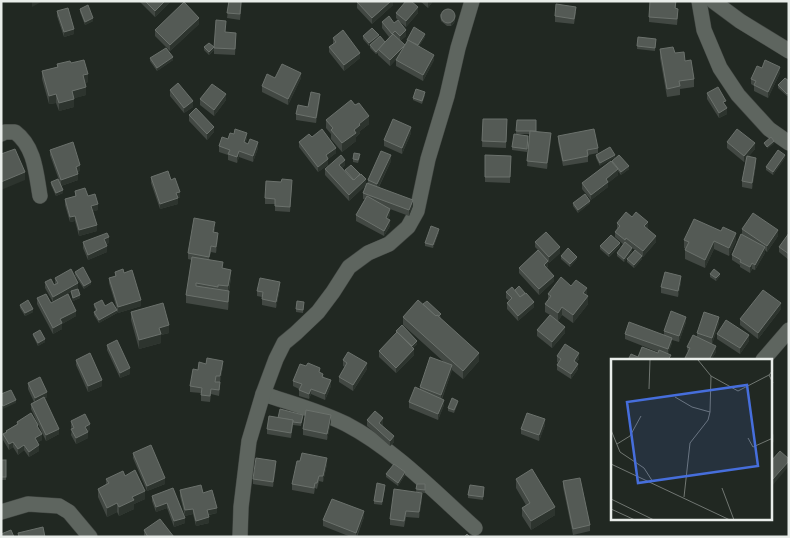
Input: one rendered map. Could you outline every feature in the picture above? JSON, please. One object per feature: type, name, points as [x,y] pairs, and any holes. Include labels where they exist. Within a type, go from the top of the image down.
[{"type":"street","points":[[240,537],[241,507],[250,442],[263,394],[276,359],[284,343],[318,312],[349,267],[368,253],[389,244],[408,227],[417,211],[428,159],[472,1]]},
{"type":"street","points":[[699,1],[704,30],[720,68],[738,95],[756,116],[769,129],[789,143]]},
{"type":"street","points":[[713,1],[740,21],[789,52]]},
{"type":"street","points":[[1,134],[15,132],[23,138],[29,148],[35,167],[40,196]]},
{"type":"street","points":[[764,359],[789,330]]},
{"type":"street","points":[[263,394],[302,406],[346,424],[375,442],[416,474],[475,528]]},
{"type":"street","points":[[1,512],[28,504],[59,506],[69,512],[90,537]]},
{"type":"building","points":[[145,1],[165,1],[155,11]]},
{"type":"building","points":[[229,1],[241,1],[240,14],[227,13]]},
{"type":"building","points":[[357,1],[391,1],[372,18]]},
{"type":"building","points":[[406,1],[411,1],[418,7],[406,21],[396,13]]},
{"type":"building","points":[[650,1],[676,1],[675,8],[678,9],[677,19],[649,17]]},
{"type":"building","points":[[184,2],[199,18],[170,45],[155,30]]},
{"type":"building","points":[[556,4],[576,7],[574,19],[555,16]]},
{"type":"building","points":[[88,5],[93,18],[85,22],[80,9]]},
{"type":"building","points":[[68,8],[74,29],[64,32],[57,11]]},
{"type":"building","points":[[445,9],[451,9],[455,16],[451,23],[445,23],[441,19],[441,13]]},
{"type":"building","points":[[389,16],[394,23],[398,20],[406,30],[400,36],[395,31],[392,34],[382,22]]},
{"type":"building","points":[[216,20],[226,21],[225,32],[236,33],[235,49],[214,48]]},
{"type":"building","points":[[414,27],[425,34],[418,45],[407,40]]},
{"type":"building","points":[[372,28],[379,35],[369,43],[363,36]]},
{"type":"building","points":[[343,30],[360,53],[344,65],[329,47],[336,42],[333,38]]},
{"type":"building","points":[[393,34],[405,45],[390,60],[378,49]]},
{"type":"building","points":[[380,36],[385,42],[376,52],[370,45]]},
{"type":"building","points":[[638,37],[656,39],[655,48],[637,46]]},
{"type":"building","points":[[408,40],[434,55],[423,75],[396,60]]},
{"type":"building","points":[[209,43],[214,47],[209,52],[204,47]]},
{"type":"building","points":[[673,47],[675,53],[684,52],[685,61],[691,60],[694,79],[679,81],[680,86],[667,89],[660,49]]},
{"type":"building","points":[[166,48],[173,57],[157,68],[150,58]]},
{"type":"building","points":[[84,60],[88,74],[83,75],[86,87],[72,91],[74,99],[59,103],[56,94],[49,96],[42,71],[58,67],[57,64]]},
{"type":"building","points":[[765,60],[780,67],[768,92],[754,85],[756,81],[751,79],[757,66],[762,68]]},
{"type":"building","points":[[282,64],[301,73],[288,99],[262,86],[267,74],[275,78]]},
{"type":"building","points":[[785,78],[789,81],[789,92],[787,94],[778,85]]},
{"type":"building","points":[[178,83],[193,101],[184,108],[170,90]]},
{"type":"building","points":[[212,84],[226,94],[214,110],[200,99]]},
{"type":"building","points":[[718,87],[726,101],[723,102],[727,108],[719,113],[707,93]]},
{"type":"building","points":[[416,89],[425,92],[422,101],[413,98]]},
{"type":"building","points":[[311,92],[320,94],[316,118],[296,114],[298,105],[308,107]]},
{"type":"building","points":[[351,100],[355,105],[359,103],[369,116],[354,130],[356,133],[342,143],[331,130],[333,128],[326,120]]},
{"type":"building","points":[[196,108],[214,127],[207,134],[189,115]]},
{"type":"building","points":[[393,119],[411,127],[402,148],[384,140]]},
{"type":"building","points":[[483,119],[507,119],[506,142],[482,141]]},
{"type":"building","points":[[517,120],[536,120],[536,131],[516,131]]},
{"type":"building","points":[[235,129],[247,133],[244,142],[248,144],[250,139],[258,142],[253,156],[239,151],[237,157],[228,154],[230,150],[219,146],[222,137],[228,139],[230,133],[234,134]]},
{"type":"building","points":[[322,129],[336,148],[326,155],[328,159],[318,167],[299,142],[309,134],[312,137]]},
{"type":"building","points":[[594,129],[598,148],[587,150],[588,156],[563,161],[558,136]]},
{"type":"building","points":[[737,129],[755,143],[744,156],[727,142]]},
{"type":"building","points":[[530,131],[551,133],[547,163],[527,161]]},
{"type":"building","points":[[514,134],[528,136],[527,149],[512,147]]},
{"type":"building","points":[[771,137],[774,141],[767,147],[764,143]]},
{"type":"building","points":[[73,142],[80,165],[76,167],[78,174],[61,180],[50,150]]},
{"type":"building","points":[[610,147],[615,155],[600,163],[596,155]]},
{"type":"building","points":[[15,149],[25,172],[1,182],[1,154]]},
{"type":"building","points":[[778,150],[785,155],[773,172],[766,167]]},
{"type":"building","points":[[381,151],[391,155],[377,184],[368,180]]},
{"type":"building","points":[[354,153],[360,154],[358,160],[353,159]]},
{"type":"building","points":[[341,155],[345,160],[339,165],[353,180],[361,174],[366,179],[349,195],[325,169]]},
{"type":"building","points":[[485,155],[511,156],[510,177],[485,177]]},
{"type":"building","points":[[619,155],[629,166],[621,172],[612,161]]},
{"type":"building","points":[[747,156],[756,158],[752,183],[742,181]]},
{"type":"building","points":[[611,161],[618,169],[606,179],[608,182],[591,195],[582,183]]},
{"type":"building","points":[[351,165],[360,174],[354,180],[345,170]]},
{"type":"building","points":[[168,171],[171,180],[175,178],[180,192],[176,193],[178,198],[160,204],[151,177]]},
{"type":"building","points":[[58,179],[63,190],[56,193],[51,182]]},
{"type":"building","points":[[282,179],[292,180],[290,207],[275,206],[275,199],[265,198],[266,181],[281,182]]},
{"type":"building","points":[[367,183],[413,200],[409,210],[363,193]]},
{"type":"building","points":[[85,188],[88,196],[95,194],[98,204],[91,206],[97,225],[79,230],[75,216],[70,217],[65,199],[76,196],[75,191]]},
{"type":"building","points":[[585,194],[590,201],[578,210],[573,203]]},
{"type":"building","points":[[367,196],[390,209],[386,218],[390,220],[384,231],[356,215]]},
{"type":"building","points":[[626,212],[632,217],[636,212],[648,222],[644,226],[656,236],[643,251],[615,232],[620,226],[617,223]]},
{"type":"building","points":[[753,213],[778,230],[767,246],[742,229]]},
{"type":"building","points":[[194,218],[215,222],[213,232],[218,233],[216,247],[211,246],[209,257],[188,253]]},
{"type":"building","points":[[694,219],[721,231],[723,227],[736,233],[729,248],[714,241],[705,260],[685,250],[689,242],[684,240]]},
{"type":"building","points":[[431,226],[439,229],[433,245],[425,243]]},
{"type":"building","points":[[546,232],[560,247],[549,257],[535,242]]},
{"type":"building","points":[[107,233],[109,237],[104,239],[107,246],[88,255],[83,242]]},
{"type":"building","points":[[789,233],[789,254],[779,247]]},
{"type":"building","points":[[741,234],[765,247],[755,265],[752,263],[750,267],[732,255]]},
{"type":"building","points":[[611,235],[620,243],[609,254],[600,246]]},
{"type":"building","points":[[625,242],[632,248],[624,259],[617,253]]},
{"type":"building","points":[[568,248],[577,257],[570,264],[561,256]]},
{"type":"building","points":[[538,250],[548,261],[544,265],[554,276],[539,289],[519,268]]},
{"type":"building","points":[[635,250],[642,256],[634,265],[627,259]]},
{"type":"building","points":[[192,257],[223,262],[222,268],[231,270],[228,286],[218,285],[218,287],[196,283],[196,286],[229,291],[228,302],[186,295]]},
{"type":"building","points":[[83,267],[91,282],[84,286],[75,272]]},
{"type":"building","points":[[71,269],[78,283],[53,297],[45,282],[51,279],[54,285],[58,283],[55,278]]},
{"type":"building","points":[[123,269],[124,273],[132,270],[141,300],[118,307],[109,278],[116,276],[115,272]]},
{"type":"building","points":[[714,269],[720,274],[716,278],[710,274]]},
{"type":"building","points":[[665,272],[681,276],[678,291],[661,287]]},
{"type":"building","points":[[561,277],[571,286],[576,280],[587,288],[583,293],[588,296],[573,315],[562,307],[558,313],[545,304],[551,296],[548,294]]},
{"type":"building","points":[[260,278],[280,282],[276,302],[262,299],[263,292],[257,291]]},
{"type":"building","points":[[519,286],[525,293],[520,297],[515,290]]},
{"type":"building","points":[[512,287],[520,297],[526,293],[534,302],[518,316],[507,303],[512,298],[506,292]]},
{"type":"building","points":[[78,289],[80,295],[73,298],[71,291]]},
{"type":"building","points":[[763,290],[781,303],[758,333],[740,319]]},
{"type":"building","points":[[46,294],[51,303],[68,294],[76,311],[60,319],[62,323],[53,328],[37,298]]},
{"type":"building","points":[[28,300],[33,309],[25,313],[20,305]]},
{"type":"building","points":[[102,300],[105,306],[112,302],[117,310],[99,320],[94,312],[97,310],[94,304]]},
{"type":"building","points":[[418,300],[479,353],[463,371],[403,317]]},
{"type":"building","points":[[297,301],[304,302],[303,310],[296,309]]},
{"type":"building","points":[[427,301],[441,314],[439,316],[436,316],[423,304]]},
{"type":"building","points":[[163,303],[169,325],[159,328],[161,334],[139,340],[131,312]]},
{"type":"building","points":[[671,311],[686,317],[679,336],[664,331]]},
{"type":"building","points":[[704,312],[719,317],[712,338],[697,333]]},
{"type":"building","points":[[550,315],[565,327],[552,342],[537,330]]},
{"type":"building","points":[[726,320],[749,335],[740,348],[717,334]]},
{"type":"building","points":[[629,322],[672,338],[668,349],[625,334]]},
{"type":"building","points":[[402,325],[417,341],[412,346],[396,331]]},
{"type":"building","points":[[40,330],[45,339],[38,343],[33,334]]},
{"type":"building","points":[[397,332],[414,349],[396,368],[379,351]]},
{"type":"building","points":[[693,335],[716,346],[710,359],[684,359],[690,348],[687,347]]},
{"type":"building","points":[[117,340],[130,368],[120,373],[107,345]]},
{"type":"building","points":[[565,344],[579,353],[574,361],[578,364],[571,374],[557,365],[561,359],[557,356]]},
{"type":"building","points":[[642,347],[658,353],[659,350],[671,355],[669,359],[628,359],[631,354],[638,357]]},
{"type":"building","points":[[348,352],[367,363],[353,385],[339,377],[347,363],[343,360]]},
{"type":"building","points":[[90,353],[102,380],[88,386],[76,360]]},
{"type":"building","points":[[430,357],[452,365],[441,395],[420,387]]},
{"type":"building","points":[[207,358],[223,361],[220,376],[216,376],[215,382],[220,382],[219,390],[211,389],[210,396],[201,395],[202,388],[190,386],[193,369],[198,370],[199,362],[206,364]]},
{"type":"building","points":[[308,363],[320,368],[319,372],[323,374],[322,377],[331,380],[325,394],[311,389],[309,394],[299,390],[302,384],[293,381],[300,364],[306,366]]},
{"type":"building","points":[[40,377],[47,392],[35,398],[28,383]]},
{"type":"building","points":[[415,387],[444,400],[438,414],[409,402]]},
{"type":"building","points":[[11,390],[16,400],[3,406],[1,394]]},
{"type":"building","points":[[44,397],[59,429],[46,435],[31,404]]},
{"type":"building","points":[[452,398],[458,401],[454,410],[448,408]]},
{"type":"building","points":[[280,409],[303,415],[301,423],[278,418]]},
{"type":"building","points":[[306,410],[331,415],[327,434],[303,429]]},
{"type":"building","points":[[375,411],[383,418],[379,423],[394,436],[390,441],[367,420]]},
{"type":"building","points":[[31,413],[42,434],[35,438],[39,445],[29,452],[24,445],[18,449],[13,442],[9,444],[3,434]]},
{"type":"building","points":[[527,413],[545,419],[539,435],[521,429]]},
{"type":"building","points":[[85,414],[90,424],[85,427],[88,432],[76,438],[71,429],[74,428],[71,421]]},
{"type":"building","points":[[269,416],[293,420],[291,433],[267,429]]},
{"type":"building","points":[[151,445],[165,478],[147,486],[133,453]]},
{"type":"building","points":[[780,451],[789,459],[772,480],[772,460]]},
{"type":"building","points":[[302,453],[327,458],[323,476],[319,476],[314,488],[292,484],[297,461],[300,461]]},
{"type":"building","points":[[256,458],[276,461],[273,482],[253,479]]},
{"type":"building","points":[[1,460],[6,460],[6,477],[1,477]]},
{"type":"building","points":[[394,464],[405,472],[398,483],[386,474]]},
{"type":"building","points":[[532,469],[555,507],[531,521],[522,508],[530,503],[516,479]]},
{"type":"building","points":[[135,470],[145,491],[132,497],[134,500],[119,507],[117,503],[107,508],[98,489],[109,483],[106,479],[123,471],[125,476]]},
{"type":"building","points":[[580,478],[590,525],[573,529],[563,481]]},
{"type":"building","points":[[377,483],[385,485],[382,502],[374,501]]},
{"type":"building","points":[[417,484],[425,484],[425,490],[416,489]]},
{"type":"building","points":[[201,485],[203,493],[212,490],[217,508],[207,510],[209,517],[196,521],[193,509],[185,510],[180,490]]},
{"type":"building","points":[[470,485],[484,487],[483,497],[468,495]]},
{"type":"building","points":[[173,488],[185,518],[174,521],[167,503],[156,507],[152,496]]},
{"type":"building","points":[[394,489],[422,493],[419,512],[406,511],[404,521],[390,519]]},
{"type":"building","points":[[332,499],[364,511],[356,533],[323,520]]},
{"type":"building","points":[[160,519],[174,537],[148,537],[144,530]]},
{"type":"building","points":[[43,527],[45,537],[19,537],[18,533]]},
{"type":"building","points":[[11,530],[14,537],[1,537],[1,534]]}]
